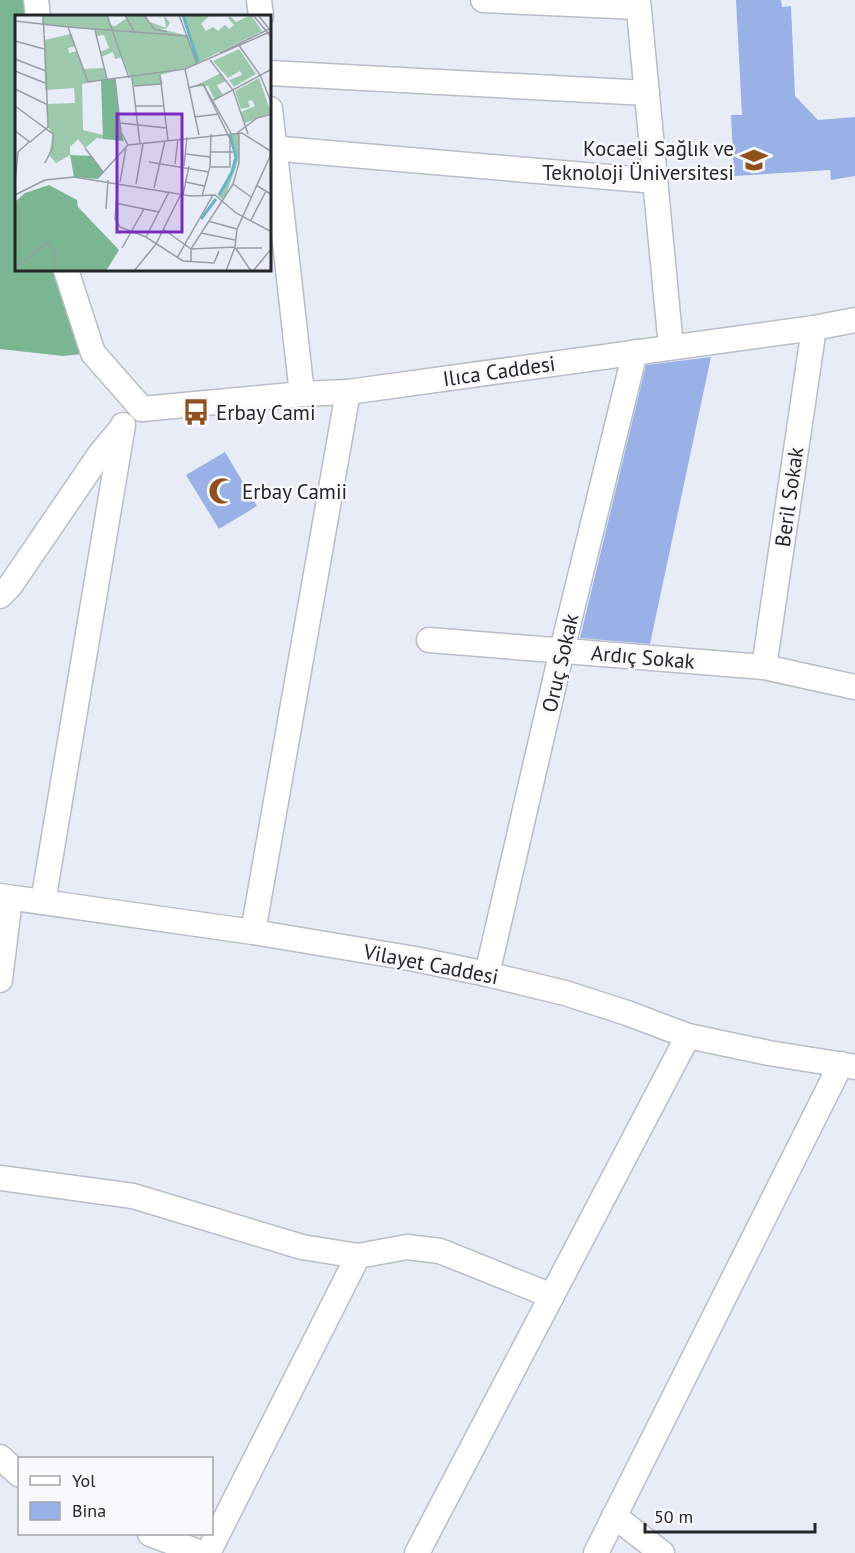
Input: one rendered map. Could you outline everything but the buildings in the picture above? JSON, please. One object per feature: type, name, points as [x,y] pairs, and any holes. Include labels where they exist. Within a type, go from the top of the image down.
[{"type":"street","points":[[36,0],[38,15]]},
{"type":"street","points":[[259,0],[261,15]]},
{"type":"street","points":[[483,0],[638,4],[670,347]]},
{"type":"street","points":[[272,73],[646,93]]},
{"type":"street","points":[[302,394],[272,148],[655,181]]},
{"type":"street","points":[[0,596],[10,586],[100,454],[123,425],[142,408],[93,353],[67,272]]},
{"type":"street","name":"Ilıca Caddesi","points":[[142,408],[348,392],[814,328],[855,320]]},
{"type":"street","name":"Beril Sokak","points":[[764,667],[814,328]]},
{"type":"street","name":"Oruç Sokak","points":[[487,974],[562,650],[635,352]]},
{"type":"street","points":[[253,932],[348,392]]},
{"type":"street","points":[[43,903],[123,425]]},
{"type":"street","name":"Ardıç Sokak","points":[[429,640],[764,667],[855,687]]},
{"type":"street","points":[[0,980],[5,897]]},
{"type":"street","name":"Vilayet Caddesi","points":[[5,897],[253,932],[415,959],[565,993],[688,1036],[769,1053],[848,1065]]},
{"type":"street","points":[[417,1553],[688,1036]]},
{"type":"street","points":[[596,1553],[848,1065]]},
{"type":"street","points":[[0,1178],[133,1196],[302,1247],[358,1256],[406,1247],[440,1251],[552,1296]]},
{"type":"street","points":[[208,1553],[358,1256]]},
{"type":"street","points":[[0,1457],[18,1472]]},
{"type":"street","points":[[614,1516],[662,1553]]},
{"type":"street","points":[[155,1535],[201,1553]]},
{"type":"green space","points":[[0,0],[36,0],[38,15],[15,15],[15,272],[67,272],[93,353],[63,356],[0,349]]},
{"type":"place","name":"Kocaeli Sağlık ve Teknoloji Üniversitesi","points":[[754,160]]},
{"type":"place","name":"Erbay Cami","points":[[196,412]]},
{"type":"place","name":"Erbay Camii","points":[[222,491]]}]
